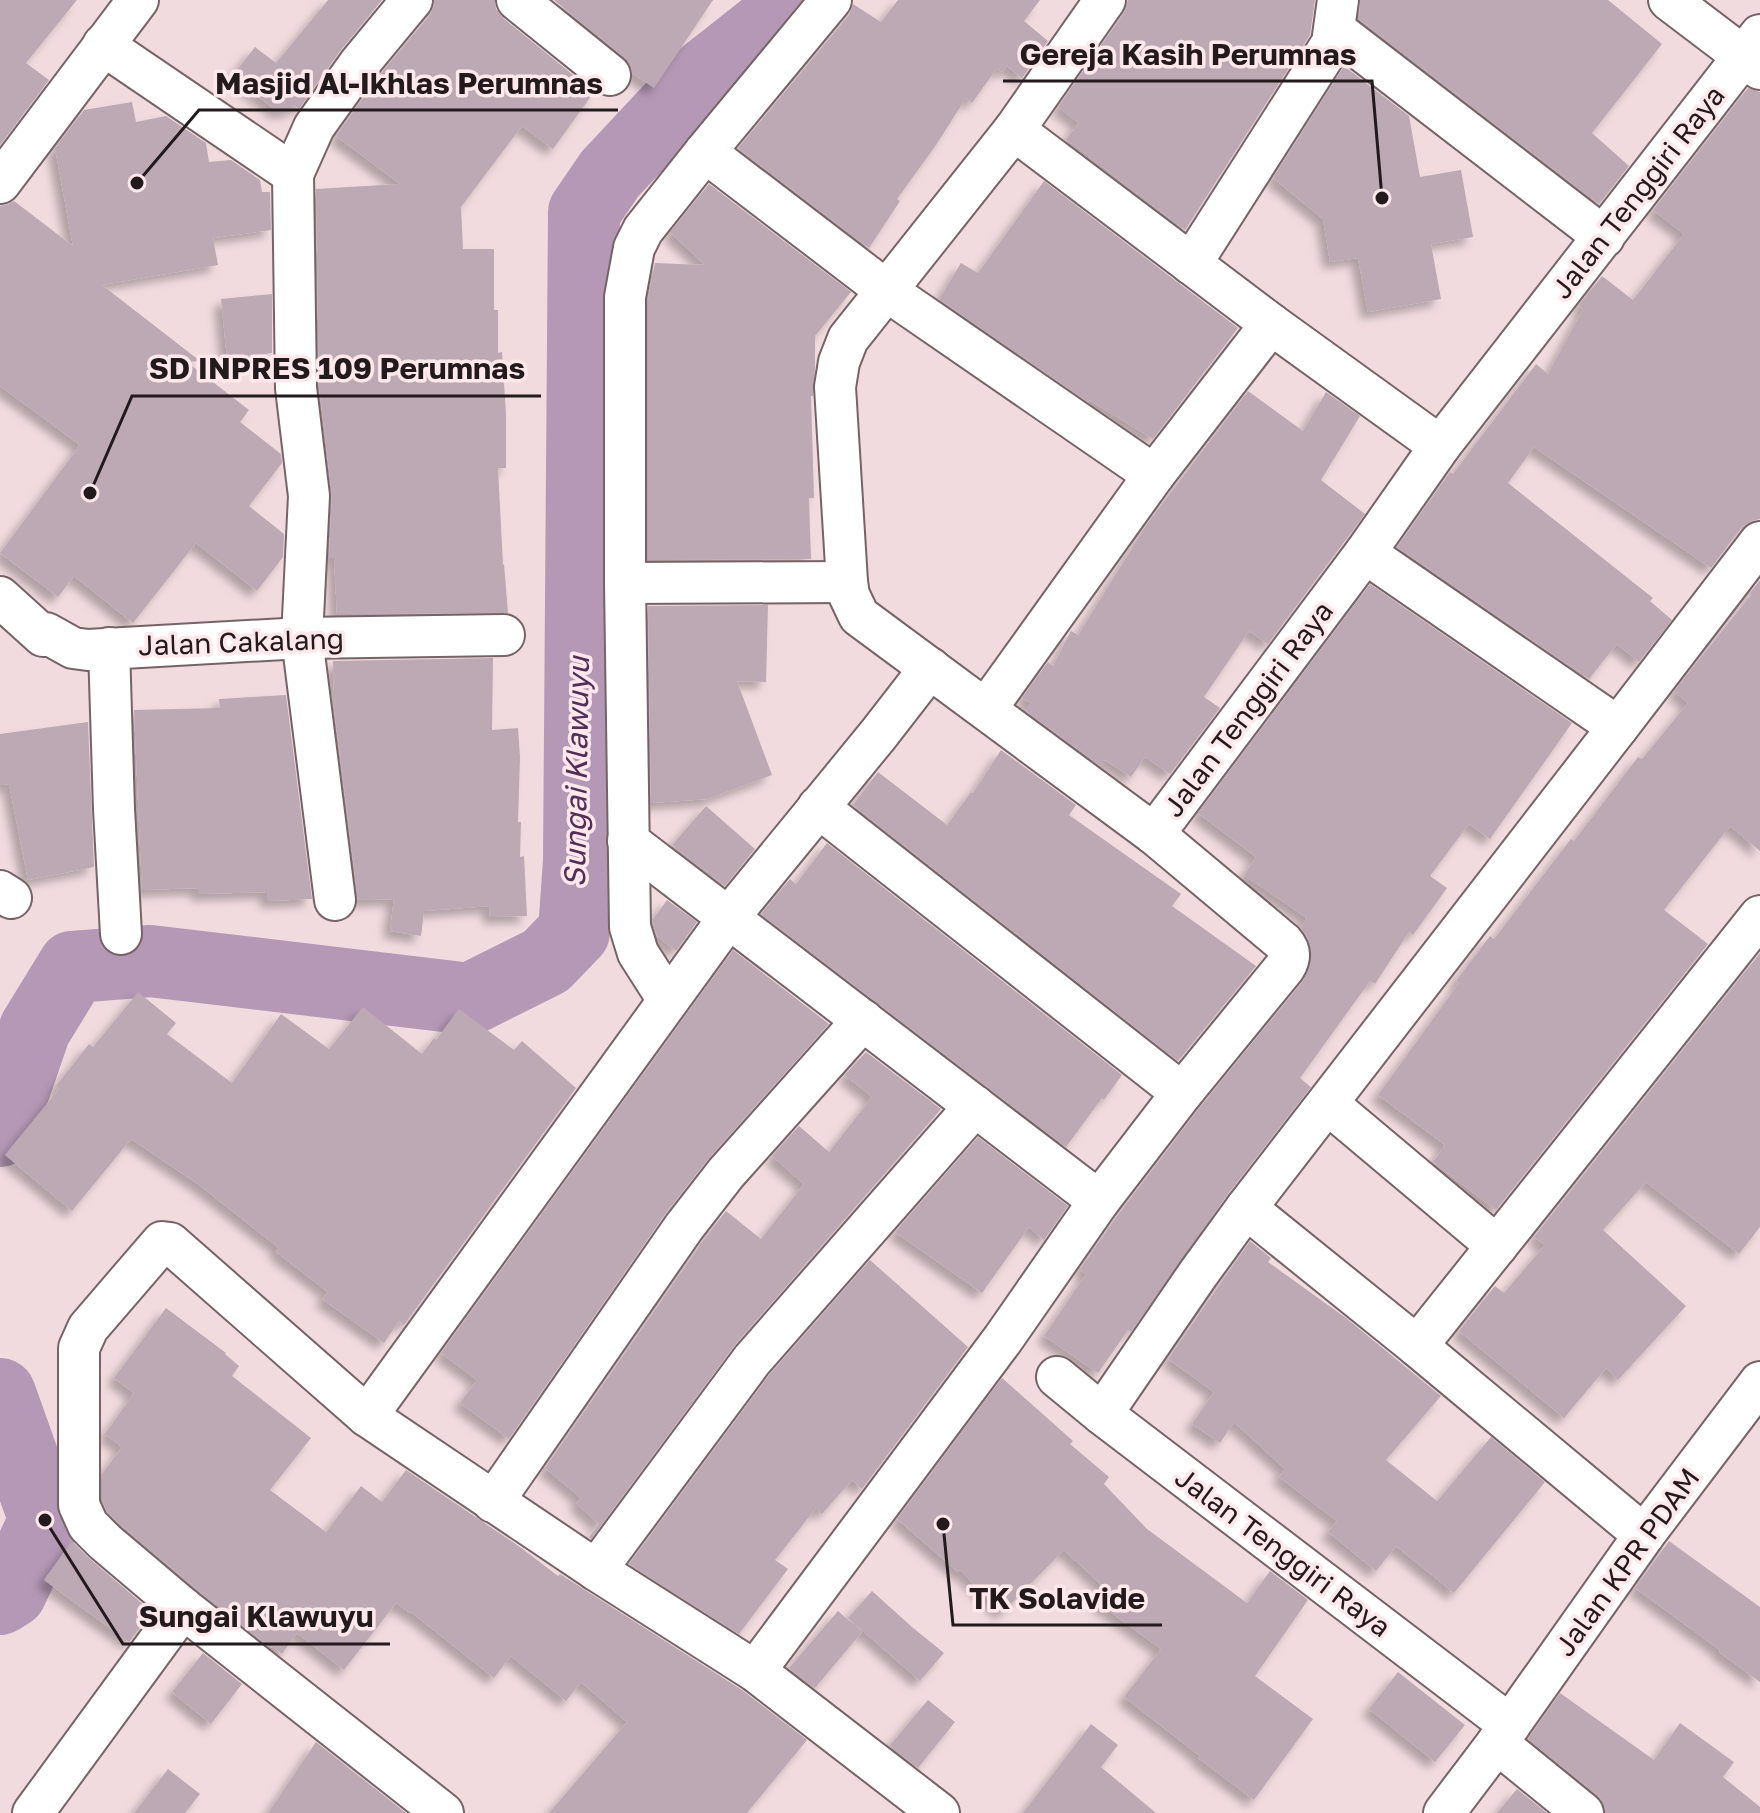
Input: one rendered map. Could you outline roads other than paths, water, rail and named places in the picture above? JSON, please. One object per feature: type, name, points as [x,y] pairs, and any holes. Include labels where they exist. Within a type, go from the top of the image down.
[{"type":"street","points":[[0,183],[138,0]]},
{"type":"street","points":[[335,900],[302,638],[309,496],[296,388],[293,174],[314,127],[359,64],[412,0]]},
{"type":"street","points":[[517,0],[610,75]]},
{"type":"street","points":[[668,1000],[638,953],[630,927],[625,583],[625,297],[629,271],[643,230],[831,0]]},
{"type":"street","points":[[1105,0],[1014,130],[848,339],[839,362],[835,387],[847,582],[849,595],[859,616],[1154,834]]},
{"type":"street","points":[[1669,0],[1754,53]]},
{"type":"street","points":[[1191,264],[1332,43],[1336,15]]},
{"type":"street","points":[[1336,15],[1604,237]]},
{"type":"street","points":[[103,45],[293,174]]},
{"type":"street","name":"Jalan Tenggiri Raya","points":[[755,1671],[1003,1339],[1099,1201],[1285,967],[1290,954],[1283,942],[1154,834],[1365,553],[1440,446],[1754,53]]},
{"type":"street","points":[[1014,130],[1271,324],[1440,446]]},
{"type":"street","points":[[705,152],[887,291],[1154,475]]},
{"type":"street","points":[[986,709],[1154,475],[1271,324]]},
{"type":"street","points":[[1102,1414],[1246,1208],[1760,542]]},
{"type":"street","points":[[1365,553],[1618,727]]},
{"type":"street","points":[[625,583],[847,582]]},
{"type":"street","name":"Jalan Cakalang","points":[[0,597],[43,636],[46,633],[73,648],[88,650],[302,638],[504,635]]},
{"type":"street","points":[[109,648],[121,934]]},
{"type":"street","points":[[367,1416],[729,917],[930,668]]},
{"type":"street","points":[[818,807],[1182,1093]]},
{"type":"street","points":[[628,841],[1099,1201]]},
{"type":"street","points":[[1417,1346],[1760,917]]},
{"type":"street","points":[[493,1502],[684,1227],[726,1173],[863,1020]]},
{"type":"street","points":[[1328,1104],[1497,1246]]},
{"type":"street","points":[[596,1570],[752,1360],[975,1106]]},
{"type":"street","points":[[1246,1208],[1644,1535]]},
{"type":"street","points":[[443,1813],[183,1608],[88,1525],[79,1505],[79,1348],[88,1328],[164,1241],[170,1243],[367,1416],[596,1570],[755,1671],[939,1813]]},
{"type":"street","name":"Jalan Tenggiri Raya","points":[[1057,1377],[1503,1734],[1583,1813]]},
{"type":"street","name":"Jalan KPR PDAM","points":[[1444,1813],[1644,1535],[1760,1382]]},
{"type":"street","points":[[33,1813],[183,1608]]},
{"type":"waterway","name":"Sungai Klawuyu","points":[[0,1131],[35,1029],[73,967],[150,961],[470,999],[546,961],[574,932],[579,861],[584,212],[610,174],[697,81],[800,0]]},
{"type":"waterway","name":"Sungai Klawuyu","points":[[0,1394],[45,1520],[11,1592],[0,1599]]},
{"type":"place","name":"Masjid Al-Ikhlas Perumnas","points":[[137,183]]},
{"type":"place","name":"Gereja Kasih Perumnas","points":[[1382,198]]},
{"type":"place","name":"SD INPRES 109 Perumnas","points":[[90,493]]},
{"type":"place","name":"Sungai Klawuyu","points":[[45,1520]]},
{"type":"place","name":"TK Solavide","points":[[943,1524]]}]
